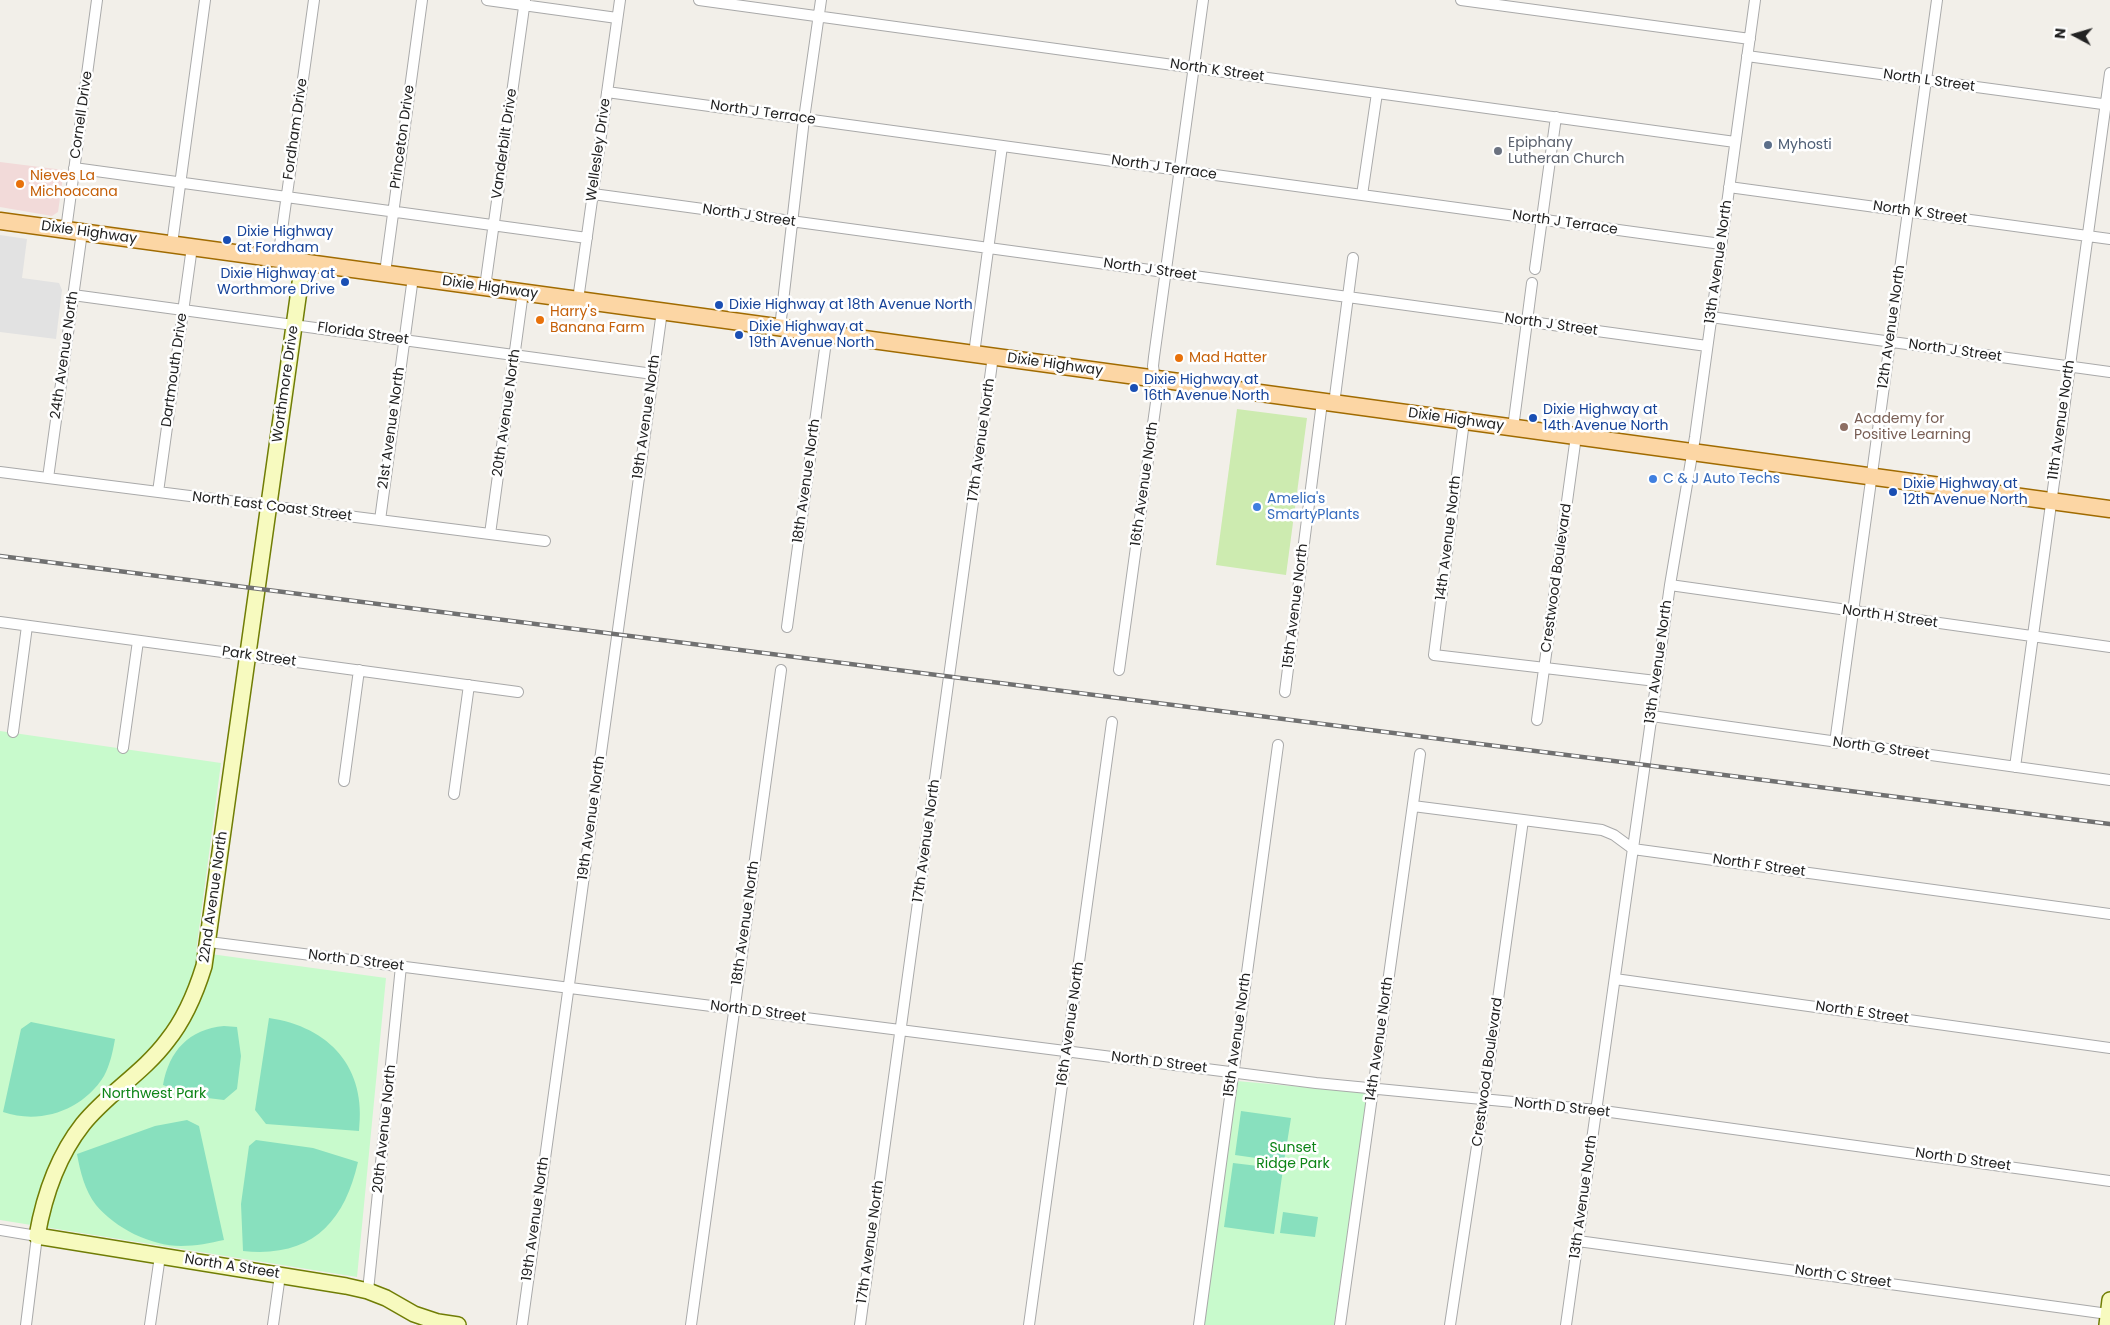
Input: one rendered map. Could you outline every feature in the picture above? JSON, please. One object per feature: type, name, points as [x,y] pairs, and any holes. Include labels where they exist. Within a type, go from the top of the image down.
[{"type":"main road","name":"Dixie Highway","points":[[0,221],[2110,510]]},
{"type":"street","name":"Cornell Drive","points":[[74,231],[74,168],[97,0]]},
{"type":"street","points":[[172,244],[205,0]]},
{"type":"street","name":"Fordham Drive","points":[[278,259],[314,0]]},
{"type":"street","name":"Princeton Drive","points":[[385,273],[422,0]]},
{"type":"street","points":[[487,0],[524,2],[617,18]]},
{"type":"street","name":"Wellesley Drive","points":[[578,300],[620,0]]},
{"type":"street","name":"North K Street","points":[[699,0],[1735,142]]},
{"type":"street","points":[[780,328],[804,118],[820,0]]},
{"type":"street","name":"16th Avenue North","points":[[1119,670],[1157,395],[1153,366],[1203,0]]},
{"type":"street","points":[[1461,0],[1750,40]]},
{"type":"street","name":"13th Avenue North","points":[[1566,1325],[1656,681],[1692,452],[1755,0]]},
{"type":"street","name":"12th Avenue North","points":[[1835,743],[1937,0]]},
{"type":"street","name":"Vanderbilt Drive","points":[[485,287],[524,2]]},
{"type":"street","name":"North L Street","points":[[1747,56],[2108,105]]},
{"type":"street","name":"11th Avenue North","points":[[2015,767],[2050,502],[2108,105],[2110,73]]},
{"type":"street","name":"North J Terrace","points":[[607,92],[1721,244]]},
{"type":"street","points":[[1362,195],[1376,93]]},
{"type":"street","points":[[1535,269],[1556,117]]},
{"type":"street","points":[[974,354],[1002,146]]},
{"type":"street","points":[[74,168],[587,238]]},
{"type":"street","name":"North K Street","points":[[1729,187],[2110,239]]},
{"type":"street","name":"North J Street","points":[[593,194],[1707,346]]},
{"type":"street","name":"24th Avenue North","points":[[48,478],[73,295],[74,231]]},
{"type":"street","name":"Dartmouth Drive","points":[[158,492],[192,247]]},
{"type":"street","name":"15th Avenue North","points":[[1286,692],[1328,403],[1348,297],[1353,258]]},
{"type":"street","name":"Worthmore Drive","points":[[269,506],[303,262]]},
{"type":"street","name":"21st Avenue North","points":[[380,520],[413,277]]},
{"type":"street","points":[[1513,428],[1532,283]]},
{"type":"street","name":"20th Avenue North","points":[[490,534],[523,292]]},
{"type":"street","name":"Florida Street","points":[[73,295],[653,374]]},
{"type":"street","name":"19th Avenue North","points":[[522,1325],[662,311]]},
{"type":"street","name":"North J Street","points":[[1711,318],[2110,372]]},
{"type":"street","name":"18th Avenue North","points":[[787,628],[827,334]]},
{"type":"street","name":"17th Avenue North","points":[[860,1325],[993,356]]},
{"type":"street","name":"14th Avenue North","points":[[1464,421],[1434,655],[1544,668]]},
{"type":"street","name":"Crestwood Boulevard","points":[[1537,720],[1576,436]]},
{"type":"street","name":"North East Coast Street","points":[[0,472],[545,541]]},
{"type":"street","name":"22nd Avenue North","points":[[26,1325],[37,1236],[50,1183],[74,1136],[103,1102],[167,1042],[179,1024],[199,983],[209,942],[269,506]]},
{"type":"street","name":"North H Street","points":[[1670,585],[2110,648]]},
{"type":"street","name":"Park Street","points":[[0,622],[518,692]]},
{"type":"street","points":[[13,732],[28,626]]},
{"type":"street","points":[[123,748],[138,641]]},
{"type":"street","points":[[1544,668],[1656,681]]},
{"type":"street","points":[[344,781],[359,670]]},
{"type":"street","name":"18th Avenue North","points":[[691,1325],[781,670]]},
{"type":"street","points":[[454,794],[469,685]]},
{"type":"street","name":"North G Street","points":[[1652,716],[2110,780]]},
{"type":"street","name":"16th Avenue North","points":[[1029,1325],[1112,722]]},
{"type":"street","name":"15th Avenue North","points":[[1199,1325],[1278,745]]},
{"type":"street","name":"14th Avenue North","points":[[1340,1325],[1420,754]]},
{"type":"street","name":"North F Street","points":[[1413,806],[1602,830],[1614,835],[1633,848],[2110,914]]},
{"type":"street","name":"Crestwood Boulevard","points":[[1450,1325],[1523,820]]},
{"type":"street","name":"North D Street","points":[[209,942],[1373,1090],[1596,1110],[2110,1181]]},
{"type":"street","name":"20th Avenue North","points":[[368,1291],[401,966]]},
{"type":"street","name":"North E Street","points":[[1615,979],[2110,1048]]},
{"type":"street","name":"North A Street","points":[[0,1230],[368,1291],[386,1298],[414,1314],[438,1322],[458,1325]]},
{"type":"street","name":"North C Street","points":[[1578,1241],[2108,1313]]},
{"type":"street","points":[[150,1325],[160,1256]]},
{"type":"street","points":[[273,1325],[280,1275]]},
{"type":"shaded area","points":[[0,162],[64,170],[58,212],[52,216],[0,207]]},
{"type":"shaded area","points":[[0,235],[27,239],[22,278],[59,283],[62,290],[56,339],[0,332]]},
{"type":"green space","points":[[1237,409],[1307,418],[1286,575],[1216,565]]},
{"type":"green space","name":"Northwest Park","points":[[0,731],[221,763],[196,952],[386,978],[357,1277],[0,1220]]},
{"type":"green space","points":[[269,1018],[291,1023],[310,1031],[326,1041],[340,1054],[350,1070],[357,1088],[360,1108],[359,1131],[266,1124],[255,1110]]},
{"type":"green space","points":[[31,1022],[115,1039],[110,1063],[104,1076],[85,1098],[60,1112],[32,1117],[17,1116],[3,1112],[21,1029]]},
{"type":"green space","points":[[224,1026],[237,1027],[241,1056],[237,1089],[224,1100],[191,1096],[163,1085],[170,1062],[183,1044],[201,1032]]},
{"type":"green space","name":"Sunset Ridge Park","points":[[1237,1081],[1368,1093],[1334,1325],[1204,1325]]},
{"type":"green space","points":[[1241,1111],[1291,1118],[1284,1162],[1235,1155]]},
{"type":"green space","points":[[187,1120],[199,1126],[224,1240],[181,1246],[158,1243],[123,1228],[96,1205],[81,1174],[77,1154],[155,1126]]},
{"type":"green space","points":[[256,1140],[313,1148],[358,1162],[344,1203],[333,1219],[320,1232],[305,1242],[287,1249],[267,1252],[243,1251],[241,1204],[249,1146]]},
{"type":"green space","points":[[1233,1163],[1283,1169],[1274,1234],[1224,1227]]},
{"type":"green space","points":[[1283,1212],[1318,1217],[1315,1237],[1280,1233]]},
{"type":"railway","points":[[0,556],[2110,824]]},
{"type":"place","name":"Myhosti","points":[[1768,145]]},
{"type":"place","name":"Epiphany Lutheran Church","points":[[1498,151]]},
{"type":"place","name":"Nieves La Michoacana","points":[[20,184]]},
{"type":"place","name":"Dixie Highway at Fordham","points":[[227,240]]},
{"type":"place","name":"Dixie Highway at Worthmore Drive","points":[[345,282]]},
{"type":"place","name":"Dixie Highway at 18th Avenue North","points":[[719,305]]},
{"type":"place","name":"Harry's Banana Farm","points":[[540,320]]},
{"type":"place","name":"Dixie Highway at 19th Avenue North","points":[[739,335]]},
{"type":"place","name":"Mad Hatter","points":[[1179,358]]},
{"type":"place","name":"Dixie Highway at 16th Avenue North","points":[[1134,388]]},
{"type":"place","name":"Dixie Highway at 14th Avenue North","points":[[1533,418]]},
{"type":"place","name":"Academy for Positive Learning","points":[[1844,427]]},
{"type":"place","name":"C & J Auto Techs","points":[[1653,479]]},
{"type":"place","name":"Dixie Highway at 12th Avenue North","points":[[1893,492]]},
{"type":"place","name":"Amelia's SmartyPlants","points":[[1257,507]]}]
